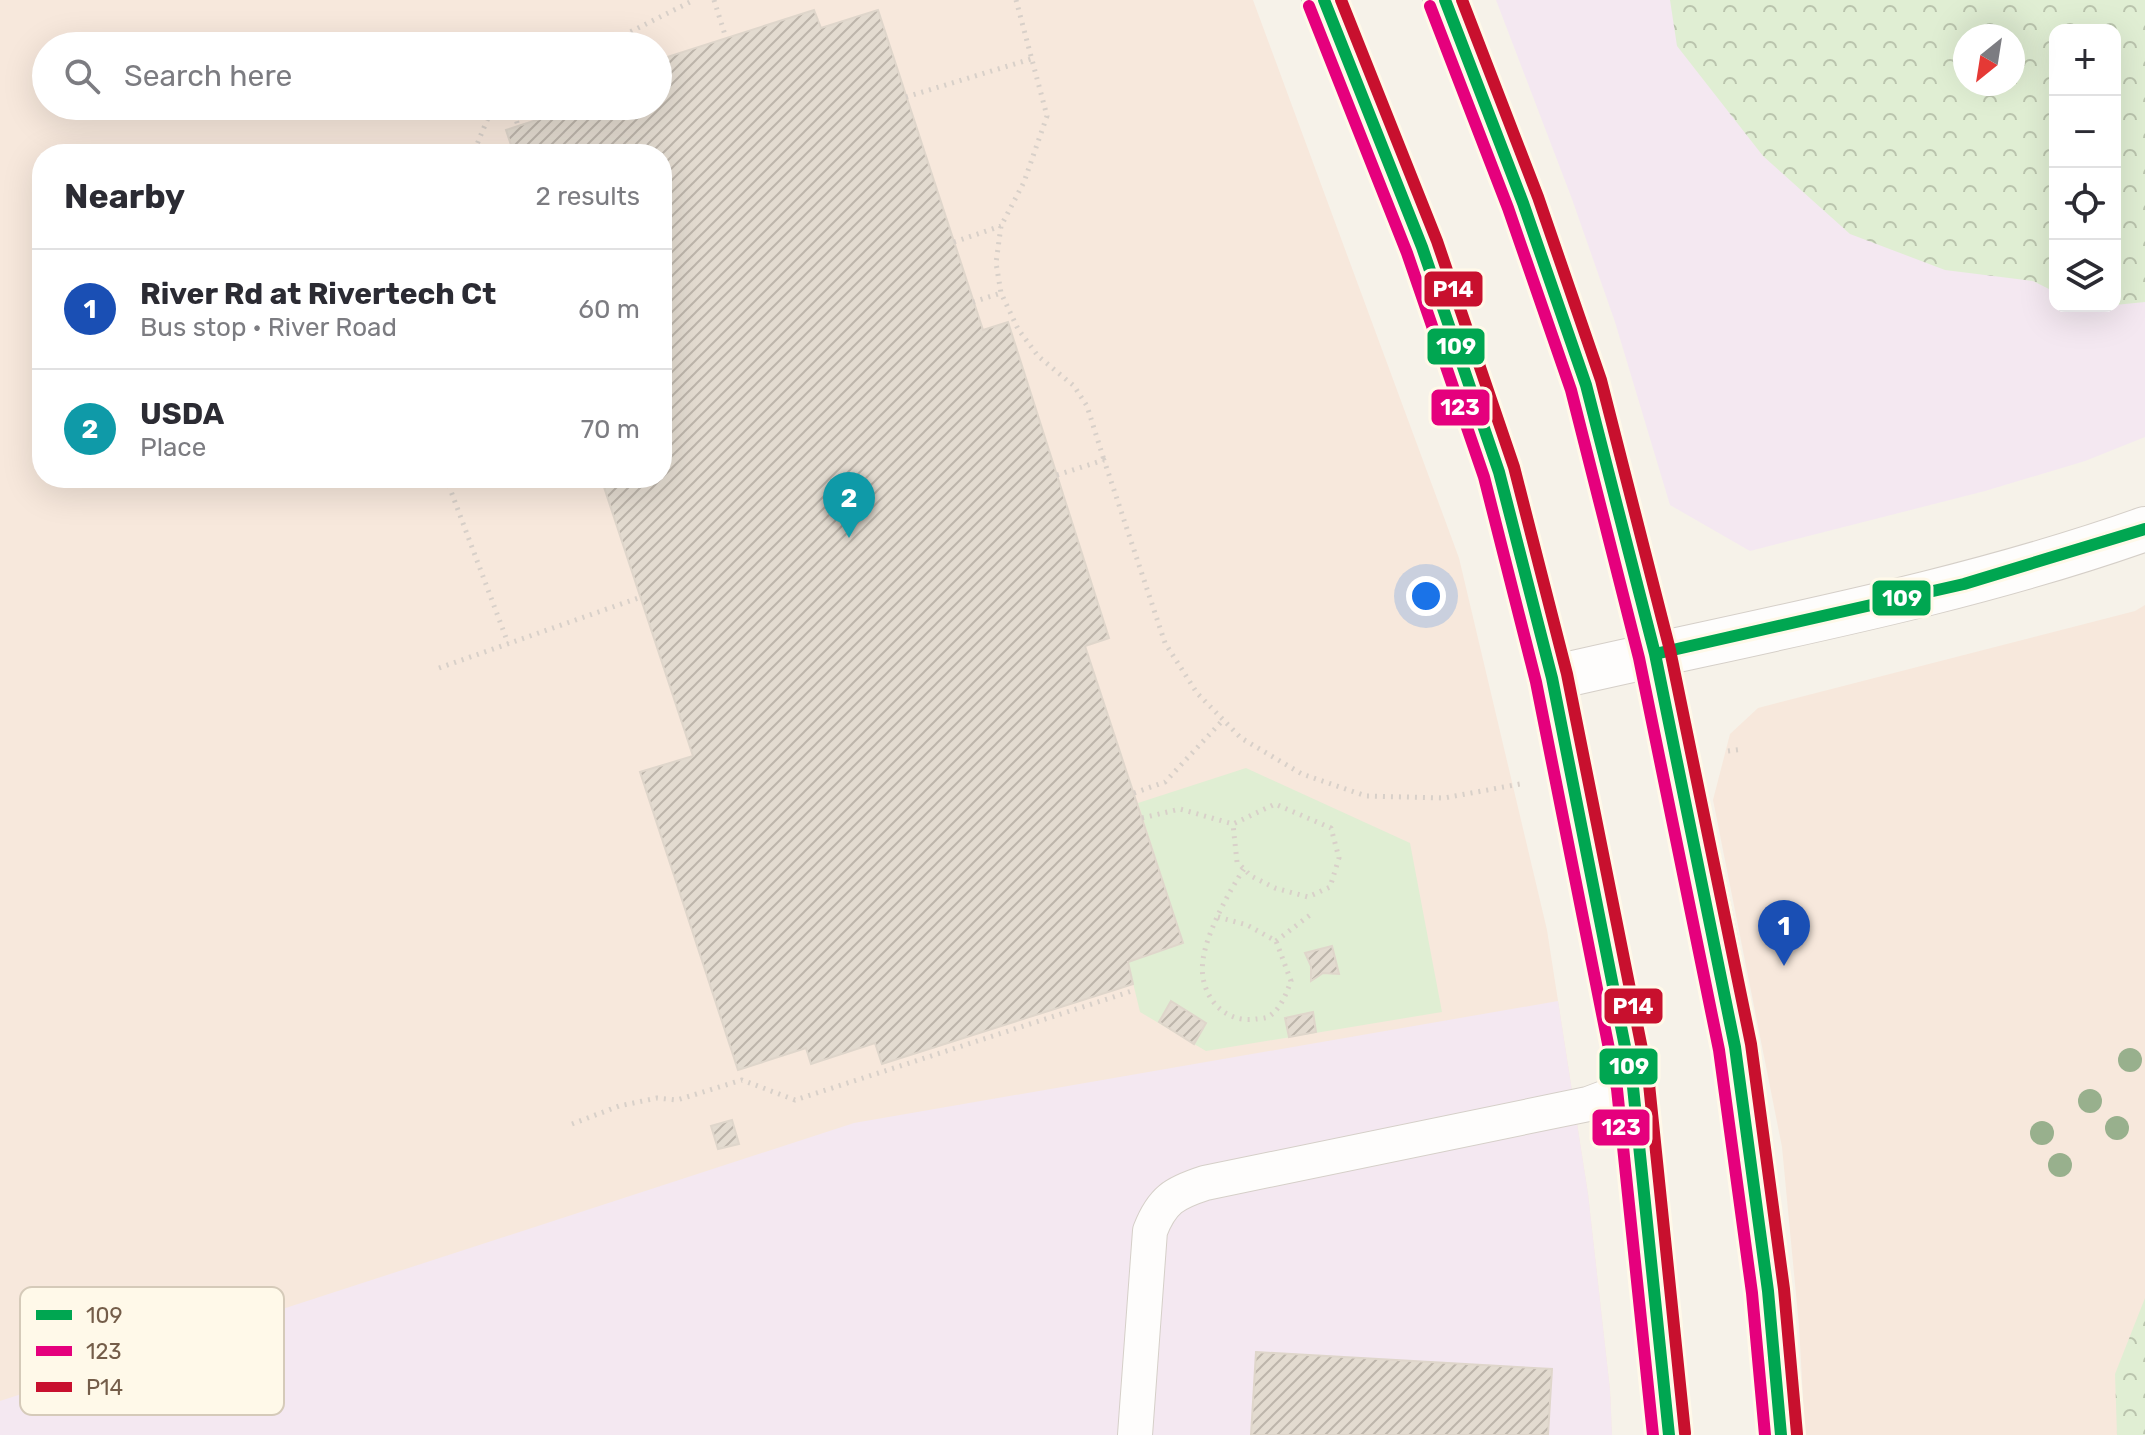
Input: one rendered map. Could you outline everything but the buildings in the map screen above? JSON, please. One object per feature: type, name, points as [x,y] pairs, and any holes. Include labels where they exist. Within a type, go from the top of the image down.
[{"type":"street","points":[[1324,0],[1422,247],[1499,472],[1552,678],[1633,1087],[1669,1435]]},
{"type":"street","points":[[1445,0],[1523,203],[1586,385],[1655,654],[1735,1047],[1768,1291],[1781,1435]]},
{"type":"street","points":[[1552,678],[1914,597],[2086,550],[2145,529]]},
{"type":"lane","points":[[1135,1435],[1150,1231],[1157,1212],[1177,1192],[1205,1183],[1588,1104],[1633,1087]]},
{"type":"path","points":[[630,32],[694,0]]},
{"type":"path","points":[[714,0],[726,38]]},
{"type":"path","points":[[1016,0],[1047,116],[1024,182],[1001,226],[996,263],[1001,293],[1018,329],[1038,356],[1074,386],[1087,406],[1165,643],[1197,693],[1241,738],[1302,774],[1366,796],[1444,798],[1522,783],[1520,771]]},
{"type":"path","points":[[906,97],[1031,59]]},
{"type":"path","points":[[477,144],[487,120]]},
{"type":"path","points":[[516,120],[518,126]]},
{"type":"path","points":[[954,242],[1001,226]]},
{"type":"path","points":[[973,302],[1001,293]]},
{"type":"path","points":[[1057,475],[1104,460]]},
{"type":"path","points":[[450,488],[508,643]]},
{"type":"path","points":[[439,668],[641,597]]},
{"type":"path","points":[[1134,793],[1165,782],[1223,720]]},
{"type":"path","points":[[1142,818],[1180,809],[1233,824],[1275,804],[1331,828],[1339,858],[1330,887],[1308,897],[1275,888],[1251,876],[1237,862],[1233,824]]},
{"type":"path","points":[[1218,917],[1247,925],[1276,941],[1291,981],[1282,1003],[1267,1017],[1242,1021],[1222,1013],[1204,989],[1203,960],[1218,917],[1229,892],[1244,869]]},
{"type":"path","points":[[1276,941],[1310,915]]},
{"type":"path","points":[[572,1124],[619,1106],[657,1098],[677,1100],[742,1080],[795,1100],[1135,990]]},
{"type":"shaded area","points":[[0,0],[1253,0],[1459,558],[1547,930],[1588,1194],[1610,1390],[1612,1435],[0,1435]]},
{"type":"shaded area","points":[[1496,0],[2145,0],[2145,437],[2085,461],[1985,491],[1750,551],[1670,505],[1615,322]]},
{"type":"shaded area","points":[[2145,605],[2145,1435],[1805,1435],[1799,1326],[1782,1147],[1713,800],[1730,734],[1758,708],[2135,611]]},
{"type":"shaded area","points":[[1558,1001],[1588,1194],[1610,1390],[1612,1435],[0,1435],[0,1401],[20,1394],[20,1415],[284,1415],[284,1309],[854,1123]]},
{"type":"green space","points":[[1670,0],[2145,0],[2145,302],[2121,304],[2121,24],[2049,24],[2049,289],[2033,281],[1945,270],[1850,234],[1763,156],[1677,46]]},
{"type":"green space","points":[[1246,768],[1410,843],[1442,1012],[1206,1051],[1140,1012],[1128,962],[1183,943],[1138,803]]},
{"type":"green space","points":[[2145,1298],[2145,1435],[2117,1435],[2115,1374]]},
{"type":"transit line","name":"109","points":[[1324,0],[1422,247],[1499,472],[1552,678],[1633,1087],[1669,1435]]},
{"type":"transit line","name":"P14","points":[[1341,0],[1437,241],[1514,467],[1567,674],[1649,1084],[1685,1433]]},
{"type":"transit line","name":"109","points":[[1445,0],[1523,203],[1586,385],[1655,654],[1735,1047],[1768,1291],[1781,1435]]},
{"type":"transit line","name":"P14","points":[[1462,0],[1538,197],[1601,380],[1670,650],[1751,1044],[1784,1289],[1797,1434]]},
{"type":"transit line","name":"123","points":[[1309,6],[1407,253],[1484,477],[1536,682],[1617,1089],[1653,1435]]},
{"type":"transit line","name":"123","points":[[1430,6],[1508,208],[1571,390],[1639,658],[1719,1050],[1752,1293],[1765,1435]]},
{"type":"transit line","name":"109","points":[[1655,654],[1964,584],[2145,529]]},
{"type":"place","name":"USDA","points":[[849,538]]},
{"type":"place","name":"River Rd at Rivertech Ct","points":[[1784,966]]}]
